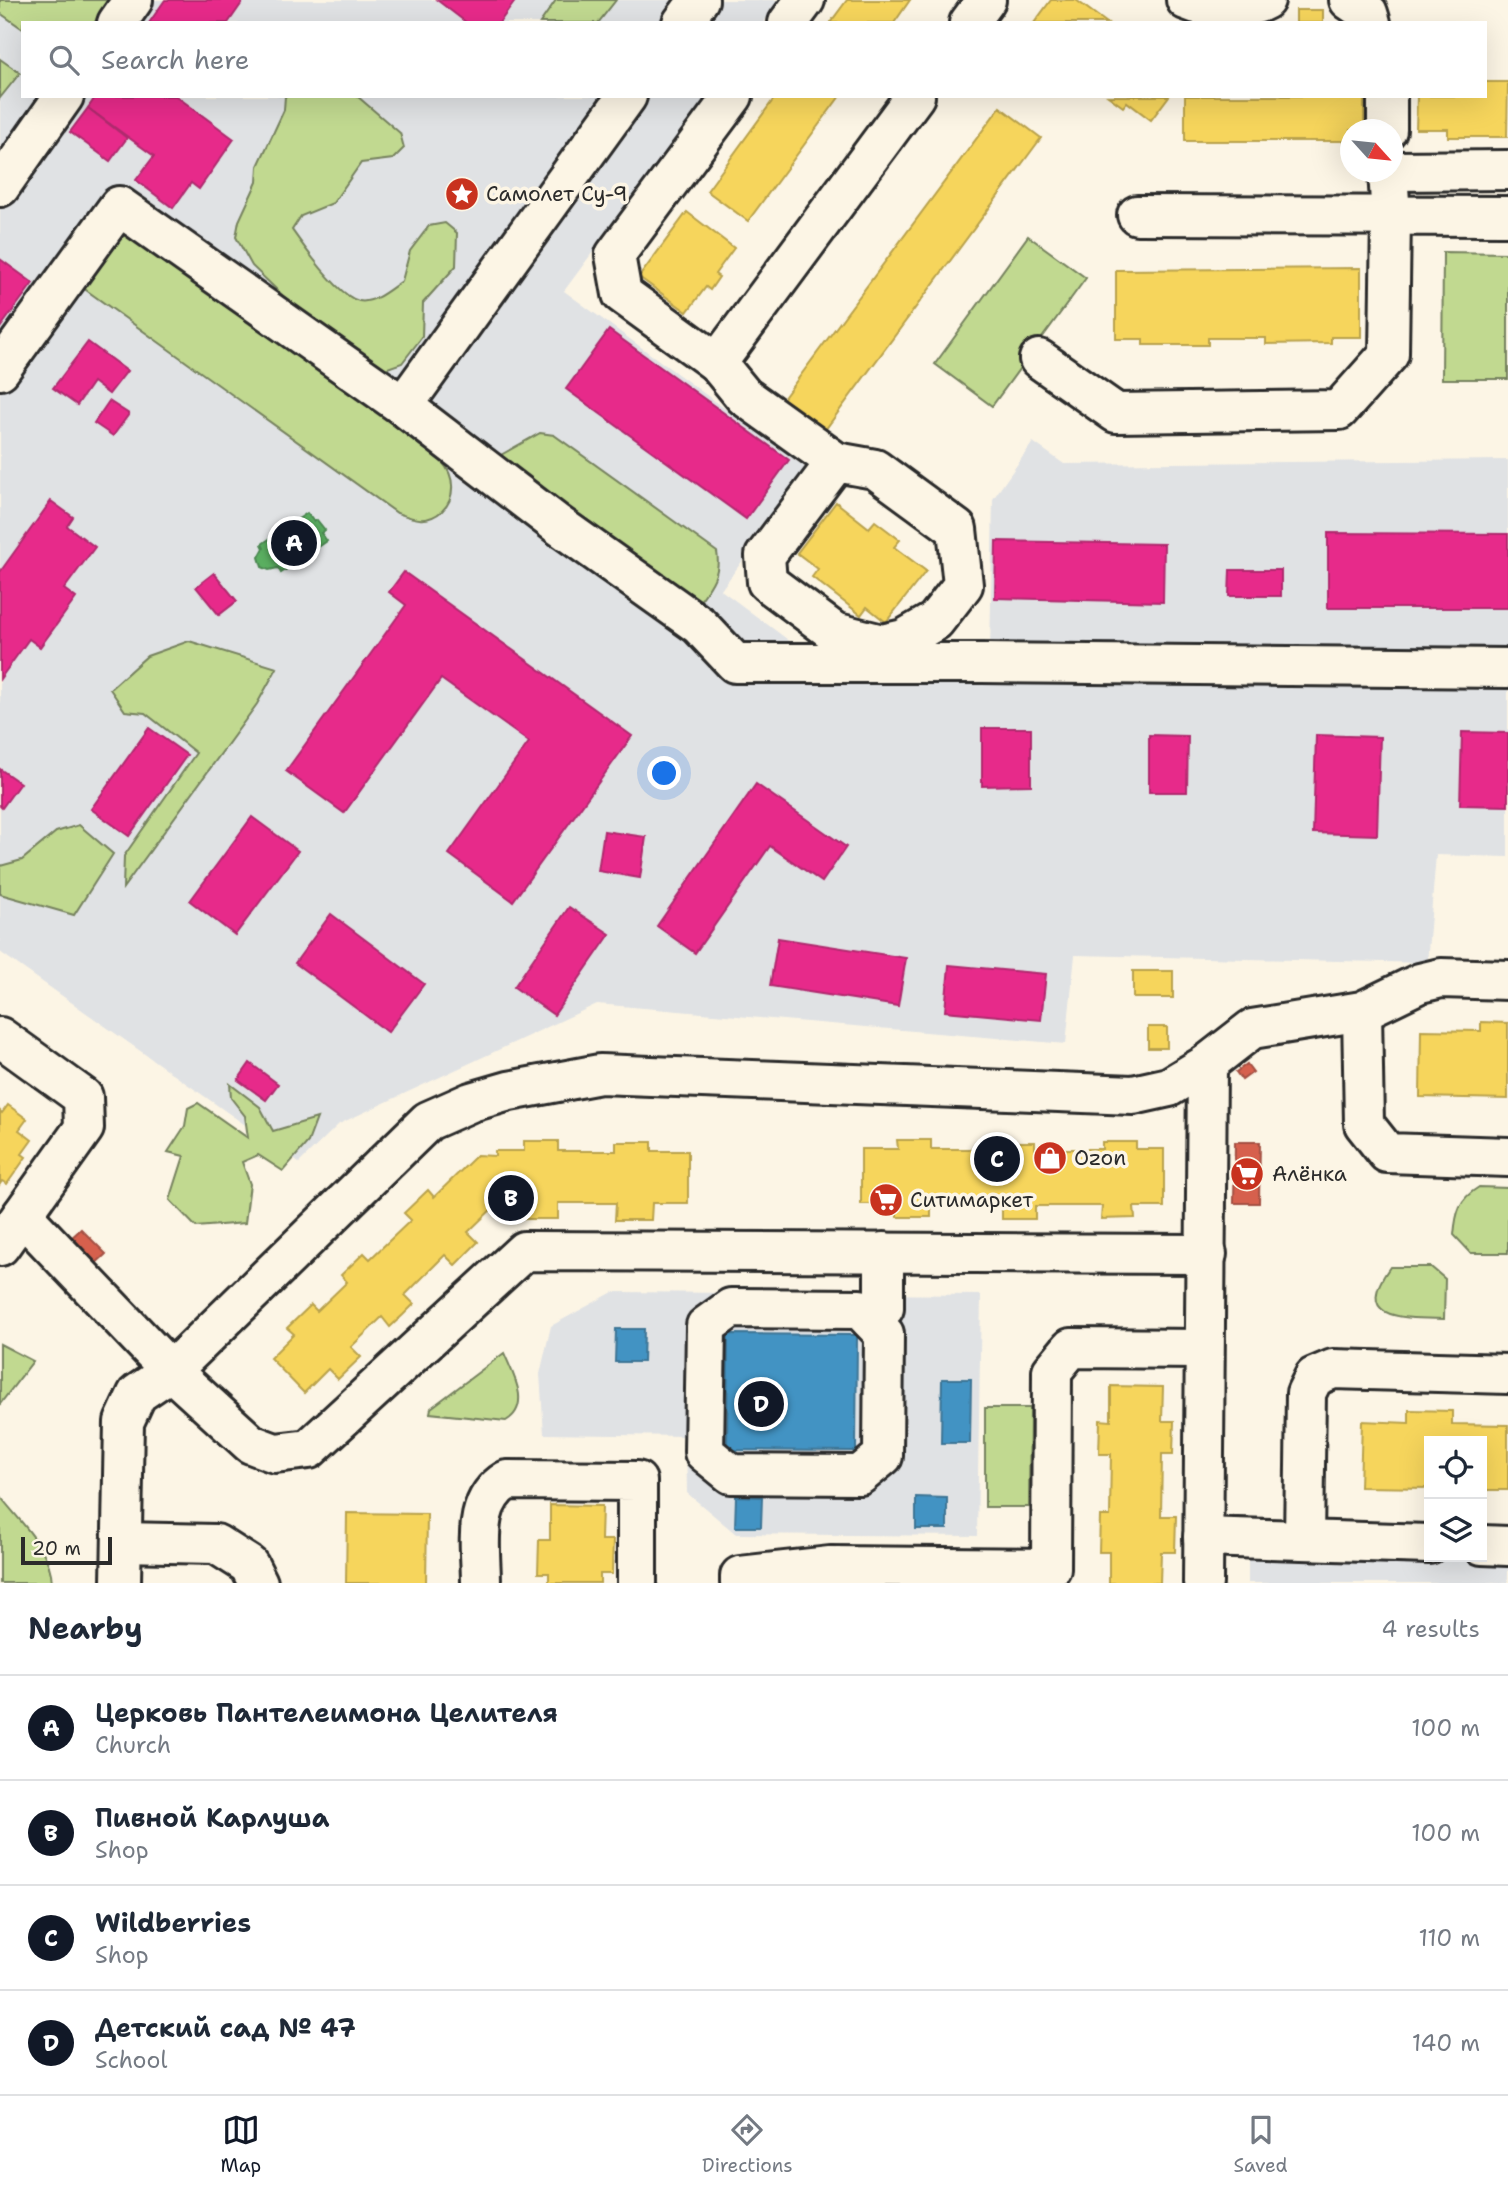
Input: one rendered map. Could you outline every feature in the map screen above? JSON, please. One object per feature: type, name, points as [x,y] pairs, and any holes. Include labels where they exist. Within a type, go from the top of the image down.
[{"type":"lane","points":[[118,21],[133,0]]},
{"type":"lane","points":[[683,21],[699,0]]},
{"type":"lane","points":[[789,21],[805,0]]},
{"type":"lane","points":[[970,21],[986,0]]},
{"type":"lane","points":[[1186,0],[1216,8],[1254,6],[1265,0]]},
{"type":"lane","points":[[1349,0],[1368,13],[1370,21]]},
{"type":"lane","points":[[0,187],[63,98]]},
{"type":"lane","points":[[403,406],[626,98]]},
{"type":"lane","points":[[732,98],[615,255],[622,293],[717,363],[744,396],[836,462],[875,469],[957,529],[962,585],[935,621],[904,639],[883,644],[834,632],[767,582],[765,556],[836,462]]},
{"type":"lane","points":[[717,363],[914,98]]},
{"type":"lane","points":[[1387,98],[1387,119]]},
{"type":"lane","points":[[1403,171],[1508,170]]},
{"type":"lane","points":[[1039,359],[1116,413],[1339,410],[1389,354],[1390,182]]},
{"type":"lane","points":[[0,370],[119,206],[403,406],[557,524],[699,625],[735,663],[1508,668]]},
{"type":"lane","points":[[1138,215],[1508,216]]},
{"type":"lane","points":[[121,1583],[124,1422],[137,1394],[171,1371],[428,1121],[471,1102],[509,1091],[600,1074],[1133,1095],[1169,1087],[1207,1064],[1252,1030],[1362,1011],[1410,987],[1441,978],[1508,980]]},
{"type":"lane","points":[[1362,1011],[1364,1124],[1387,1153],[1508,1157]]},
{"type":"lane","points":[[0,1037],[83,1097],[84,1128],[0,1246]]},
{"type":"lane","points":[[1203,1583],[1207,1064]]},
{"type":"lane","points":[[22,1215],[171,1371],[251,1444],[275,1453],[309,1449],[524,1251],[1207,1254]]},
{"type":"lane","points":[[871,1320],[884,1308],[884,1252]]},
{"type":"lane","points":[[732,1308],[860,1309],[871,1320],[884,1334],[883,1456],[860,1475],[731,1474],[704,1452],[705,1326],[732,1308]]},
{"type":"lane","points":[[740,1583],[740,1576],[830,1566],[1051,1568],[1052,1371],[1071,1348],[1203,1349]]},
{"type":"lane","points":[[1304,1540],[1306,1393],[1314,1377],[1333,1369],[1508,1374]]},
{"type":"lane","points":[[481,1583],[481,1516],[486,1499],[495,1487],[507,1480],[637,1481],[637,1583]]},
{"type":"lane","points":[[1203,1537],[1424,1544]]},
{"type":"lane","points":[[122,1542],[216,1544],[249,1565],[258,1583]]},
{"type":"lane","points":[[1487,1545],[1508,1546]]},
{"type":"shaded area","points":[[0,0],[779,0],[764,21],[21,21],[21,98],[707,98],[564,291],[809,470],[721,590],[803,651],[990,653],[993,499],[1033,442],[1064,464],[1508,460],[1508,857],[1436,855],[1427,963],[1075,955],[1066,1044],[597,1004],[339,1124],[299,1163],[0,952]]},
{"type":"shaded area","points":[[613,1292],[981,1295],[977,1536],[736,1534],[687,1493],[686,1436],[544,1434],[540,1374],[551,1326]]},
{"type":"shaded area","points":[[1248,1549],[1424,1557],[1424,1562],[1487,1562],[1487,1556],[1508,1555],[1508,1583],[1248,1583]]},
{"type":"green space","points":[[0,0],[110,0],[95,21],[21,21],[21,28],[0,13]]},
{"type":"green space","points":[[556,0],[616,0],[600,21],[541,21]]},
{"type":"green space","points":[[0,59],[20,73],[0,98]]},
{"type":"green space","points":[[285,98],[359,98],[400,133],[404,148],[393,159],[361,163],[333,203],[301,216],[292,230],[322,270],[342,291],[359,301],[376,298],[402,281],[410,251],[429,226],[445,223],[457,233],[456,266],[423,303],[422,337],[402,363],[385,369],[300,312],[252,266],[236,237],[239,221],[257,182],[258,166],[284,110]]},
{"type":"green space","points":[[123,224],[404,424],[416,442],[439,459],[446,468],[452,487],[447,506],[426,519],[397,513],[79,285]]},
{"type":"green space","points":[[1028,236],[1086,278],[992,406],[935,364]]},
{"type":"green space","points":[[1443,252],[1508,253],[1508,379],[1442,379]]},
{"type":"green space","points":[[540,433],[554,435],[717,552],[716,574],[697,605],[499,456]]},
{"type":"green space","points":[[189,641],[277,668],[257,704],[123,888],[124,856],[196,753],[145,713],[125,711],[110,689],[147,656]]},
{"type":"green space","points":[[79,825],[113,854],[74,915],[0,894],[0,866],[22,860],[56,832]]},
{"type":"green space","points":[[230,1084],[260,1107],[273,1131],[317,1118],[308,1142],[283,1171],[258,1155],[242,1162],[250,1184],[245,1223],[196,1227],[170,1200],[184,1156],[168,1152],[185,1126],[188,1108],[198,1103],[248,1138],[245,1116],[231,1098]]},
{"type":"green space","points":[[1479,1187],[1508,1188],[1508,1253],[1471,1253],[1454,1235],[1456,1219],[1463,1201]]},
{"type":"green space","points":[[1390,1267],[1431,1267],[1445,1279],[1444,1319],[1399,1316],[1380,1307],[1377,1298],[1380,1285]]},
{"type":"green space","points":[[0,1344],[33,1361],[0,1404]]},
{"type":"green space","points":[[504,1353],[518,1389],[518,1407],[514,1415],[506,1421],[430,1413],[431,1408]]},
{"type":"green space","points":[[985,1408],[1030,1408],[1029,1507],[985,1507]]},
{"type":"green space","points":[[0,1496],[40,1547],[52,1583],[0,1583]]},
{"type":"building: Homes","points":[[847,0],[910,0],[895,21],[831,21]]},
{"type":"building: Homes","points":[[1051,0],[1076,0],[1104,21],[1035,21]]},
{"type":"building: Homes","points":[[1296,10],[1323,10],[1323,21],[1296,21]]},
{"type":"building: Homes","points":[[1487,82],[1508,82],[1507,137],[1448,137],[1448,129],[1416,129],[1417,98],[1487,98]]},
{"type":"building: Homes","points":[[775,98],[839,98],[748,221],[707,191]]},
{"type":"building: Homes","points":[[1111,98],[1168,98],[1151,120],[1127,102],[1123,107]]},
{"type":"building: Homes","points":[[1185,98],[1364,98],[1364,119],[1340,119],[1340,141],[1185,141]]},
{"type":"building: Homes","points":[[1000,107],[1041,138],[825,430],[783,399]]},
{"type":"building: Homes","points":[[687,212],[734,248],[715,274],[719,277],[710,290],[706,287],[687,312],[639,277]]},
{"type":"building: Homes","points":[[1361,268],[1361,337],[1331,337],[1331,343],[1266,344],[1266,338],[1208,338],[1208,345],[1143,345],[1143,339],[1116,339],[1116,270]]},
{"type":"building: Homes","points":[[836,502],[869,528],[875,521],[900,540],[894,547],[926,571],[886,622],[867,607],[861,615],[812,577],[818,569],[797,553]]},
{"type":"building: Homes","points":[[1133,971],[1173,971],[1173,998],[1133,998]]},
{"type":"building: Homes","points":[[1481,1022],[1508,1023],[1508,1099],[1420,1097],[1421,1030],[1481,1031]]},
{"type":"building: Homes","points":[[1148,1027],[1167,1027],[1167,1048],[1148,1048]]},
{"type":"building: Homes","points":[[8,1105],[27,1119],[19,1130],[32,1140],[22,1154],[26,1157],[7,1184],[2,1181],[0,1184],[0,1111],[2,1113]]},
{"type":"building: Homes","points":[[897,1140],[931,1140],[931,1149],[1002,1149],[1002,1142],[1035,1142],[1035,1149],[1102,1149],[1102,1142],[1136,1142],[1136,1149],[1164,1149],[1164,1207],[1134,1207],[1135,1218],[1101,1219],[1102,1206],[1035,1206],[1035,1219],[1002,1219],[1002,1206],[931,1206],[931,1217],[897,1217],[897,1204],[861,1204],[861,1149],[898,1149]]},
{"type":"building: Homes","points":[[524,1141],[558,1141],[558,1151],[616,1151],[616,1142],[652,1142],[652,1151],[688,1151],[688,1203],[652,1203],[651,1220],[615,1220],[616,1203],[558,1203],[558,1219],[524,1219],[524,1203],[498,1203],[468,1232],[478,1242],[455,1265],[445,1255],[405,1295],[414,1304],[403,1315],[390,1327],[382,1317],[351,1347],[361,1357],[338,1379],[328,1369],[304,1393],[270,1358],[294,1334],[287,1328],[311,1305],[317,1311],[347,1282],[341,1275],[364,1253],[370,1259],[411,1220],[404,1213],[428,1190],[434,1197],[477,1155],[495,1156],[495,1151],[524,1151]]},
{"type":"building: Homes","points":[[1111,1386],[1163,1387],[1162,1421],[1174,1421],[1173,1454],[1162,1454],[1161,1516],[1176,1516],[1175,1552],[1161,1552],[1160,1583],[1109,1583],[1109,1552],[1099,1552],[1100,1516],[1110,1516],[1111,1454],[1099,1454],[1100,1420],[1111,1421]]},
{"type":"building: Homes","points":[[1409,1410],[1452,1411],[1452,1424],[1508,1425],[1508,1490],[1487,1490],[1487,1436],[1424,1436],[1424,1488],[1360,1487],[1362,1421],[1409,1423]]},
{"type":"building: Homes","points":[[550,1505],[602,1506],[601,1540],[613,1540],[612,1574],[600,1574],[600,1583],[549,1583],[549,1573],[538,1573],[539,1540],[550,1540]]},
{"type":"building: Homes","points":[[347,1513],[427,1514],[426,1583],[346,1583]]},
{"type":"building: Shops","points":[[1247,1064],[1253,1072],[1242,1080],[1236,1072]]},
{"type":"building: Shops","name":"Алёнка","points":[[1235,1142],[1260,1142],[1259,1203],[1234,1203]]},
{"type":"building: Shops","points":[[81,1229],[106,1254],[94,1265],[69,1240]]},
{"type":"building: Schools","points":[[616,1329],[644,1329],[643,1362],[615,1362]]},
{"type":"building: Schools","points":[[728,1334],[857,1335],[856,1451],[727,1450]]},
{"type":"building: Schools","points":[[942,1379],[971,1379],[970,1443],[941,1443]]},
{"type":"building: Schools","points":[[736,1496],[762,1497],[761,1527],[735,1527]]},
{"type":"building: Schools","points":[[916,1497],[947,1498],[947,1529],[916,1529]]},
{"type":"building: Health","points":[[165,0],[244,0],[229,21],[150,21]]},
{"type":"building: Health","points":[[437,0],[516,0],[500,21],[464,21]]},
{"type":"building: Health","points":[[95,98],[179,98],[234,139],[199,189],[191,183],[173,208],[136,180],[154,156],[88,108]]},
{"type":"building: Health","points":[[88,108],[127,138],[110,161],[70,132]]},
{"type":"building: Health","points":[[0,259],[33,283],[0,328]]},
{"type":"building: Health","points":[[609,330],[789,460],[746,519],[566,389]]},
{"type":"building: Health","points":[[88,342],[127,371],[109,394],[93,382],[77,405],[53,388]]},
{"type":"building: Health","points":[[109,401],[129,414],[113,436],[94,423]]},
{"type":"building: Health","points":[[51,501],[73,517],[67,526],[95,547],[64,589],[76,598],[40,647],[29,639],[0,679],[0,572]]},
{"type":"building: Health","points":[[1328,533],[1508,534],[1508,608],[1328,608]]},
{"type":"building: Health","points":[[996,541],[1164,544],[1163,602],[995,598]]},
{"type":"building: Health","points":[[1230,570],[1281,570],[1281,596],[1229,596]]},
{"type":"building: Health","points":[[404,572],[632,736],[513,901],[449,854],[529,742],[441,679],[344,813],[286,771],[406,605],[389,592]]},
{"type":"building: Health","points":[[214,573],[237,601],[219,615],[196,587]]},
{"type":"building: Health","points":[[149,728],[187,755],[129,836],[91,809]]},
{"type":"building: Health","points":[[982,728],[1031,728],[1031,785],[982,786]]},
{"type":"building: Health","points":[[1462,732],[1508,733],[1508,806],[1460,805]]},
{"type":"building: Health","points":[[1149,735],[1188,736],[1187,792],[1149,792]]},
{"type":"building: Health","points":[[1316,735],[1380,737],[1377,835],[1313,833]]},
{"type":"building: Health","points":[[0,769],[20,783],[2,808],[0,806]]},
{"type":"building: Health","points":[[756,784],[846,847],[822,882],[770,846],[695,953],[657,926]]},
{"type":"building: Health","points":[[252,817],[298,851],[235,935],[190,901]]},
{"type":"building: Health","points":[[604,831],[646,837],[640,878],[598,871]]},
{"type":"building: Health","points":[[569,907],[610,934],[554,1015],[514,987]]},
{"type":"building: Health","points":[[331,914],[424,984],[388,1032],[295,963]]},
{"type":"building: Health","points":[[778,938],[906,958],[898,1006],[770,986]]},
{"type":"building: Health","points":[[949,965],[1046,974],[1041,1020],[945,1011]]},
{"type":"building: Health","points":[[250,1063],[278,1084],[266,1100],[238,1080]]},
{"type":"building: Public","points":[[307,513],[325,530],[321,533],[327,541],[281,573],[278,568],[269,570],[262,567],[259,557],[264,548],[262,544]]},
{"type":"place","name":"Самолет Су-9","points":[[462,194]]},
{"type":"place","name":"Церковь Пантелеимона Целителя","points":[[294,543]]},
{"type":"place","name":"Ozon","points":[[1050,1158]]},
{"type":"place","name":"Wildberries","points":[[997,1159]]},
{"type":"place","name":"Алёнка","points":[[1247,1174]]},
{"type":"place","name":"Пивной Карлуша","points":[[511,1198]]},
{"type":"place","name":"Ситимаркет","points":[[886,1200]]},
{"type":"place","name":"Детский сад № 47","points":[[761,1404]]}]
